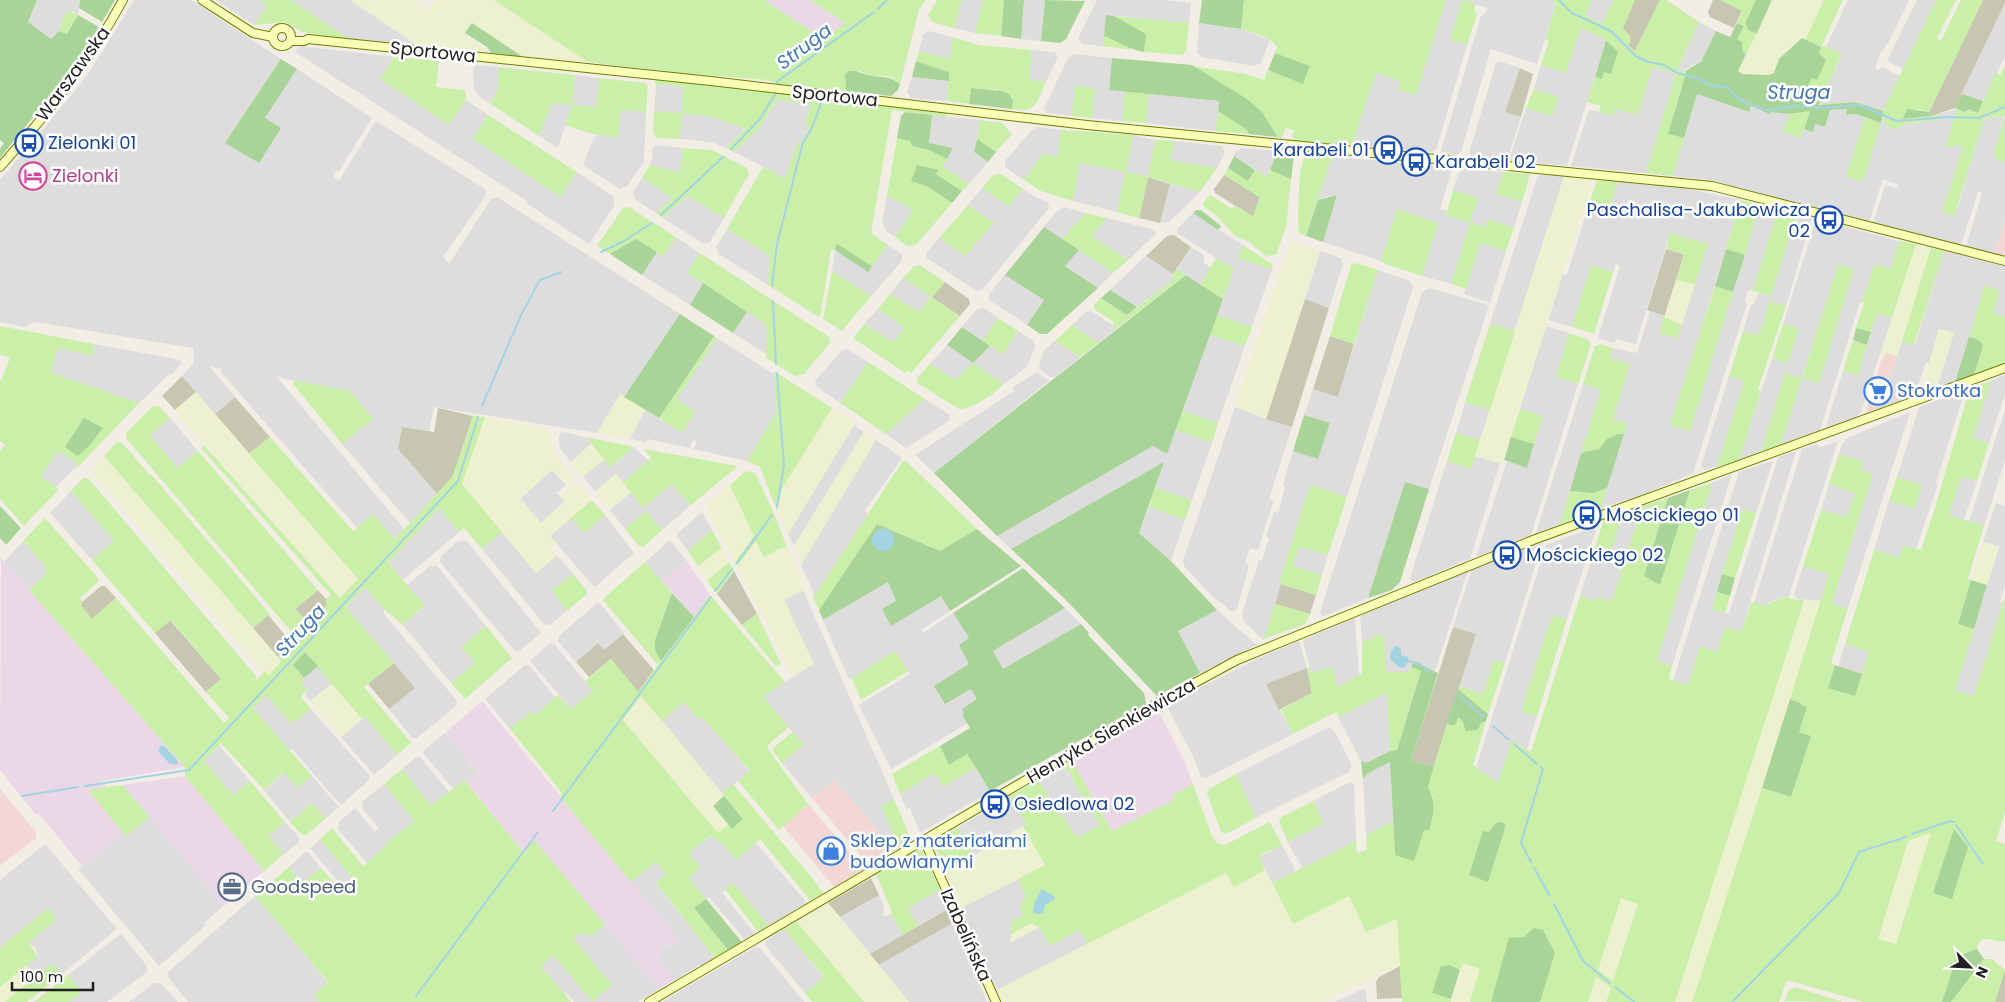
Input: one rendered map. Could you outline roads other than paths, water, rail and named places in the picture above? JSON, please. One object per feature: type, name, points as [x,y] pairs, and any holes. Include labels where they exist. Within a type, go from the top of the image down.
[{"type":"street","name":"Warszawska","points":[[0,167],[58,100],[86,62],[123,0]]},
{"type":"street","points":[[202,0],[253,33],[273,37]]},
{"type":"street","points":[[286,28],[291,37],[287,45],[280,46],[276,44],[273,37],[276,30],[286,28]]},
{"type":"street","name":"Sportowa","points":[[291,37],[711,81],[1088,125],[1712,186],[2005,261]]},
{"type":"street","name":"Henryka Sienkiewicza","points":[[649,1002],[1135,716],[1237,660],[1488,557],[2005,368]]},
{"type":"street","name":"Izabelińska","points":[[924,840],[996,1002]]},
{"type":"water","points":[[883,529],[891,532],[894,540],[891,548],[883,551],[875,548],[872,540],[875,532]]},
{"type":"water","points":[[1395,646],[1401,649],[1401,655],[1408,657],[1409,661],[1405,667],[1400,668],[1390,659],[1391,652]]},
{"type":"water","points":[[161,745],[177,760],[178,763],[176,765],[169,763],[158,751]]},
{"type":"water","points":[[1042,889],[1054,896],[1055,899],[1045,905],[1043,913],[1033,913],[1037,897]]},
{"type":"waterway","name":"Struga","points":[[878,9],[887,0]]},
{"type":"waterway","name":"Struga","points":[[1559,0],[1572,13],[1611,31],[1637,57],[1664,65],[1677,73],[1693,77],[1714,86],[1727,87],[1736,97],[1751,105],[1768,110],[1797,106],[1823,108],[1859,105],[1897,121],[1948,117],[1979,118],[2005,107]]},
{"type":"waterway","name":"Struga","points":[[776,85],[778,81],[874,12]]},
{"type":"waterway","points":[[773,92],[795,95]]},
{"type":"waterway","name":"Struga","points":[[731,149],[760,119],[776,93]]},
{"type":"waterway","points":[[772,286],[777,244],[803,142],[811,130],[823,99],[803,96]]},
{"type":"waterway","name":"Struga","points":[[661,215],[723,157]]},
{"type":"waterway","name":"Struga","points":[[601,252],[624,241],[652,223]]},
{"type":"waterway","name":"Struga","points":[[482,406],[521,315],[540,280],[561,272]]},
{"type":"waterway","points":[[773,301],[776,364]]},
{"type":"waterway","points":[[777,373],[784,466],[777,507]]},
{"type":"waterway","name":"Struga","points":[[85,786],[189,770],[458,481],[478,417]]},
{"type":"waterway","points":[[737,563],[772,515]]},
{"type":"waterway","points":[[715,591],[732,569]]},
{"type":"waterway","points":[[553,811],[711,597]]},
{"type":"waterway","points":[[1409,661],[1419,664],[1432,673]]},
{"type":"waterway","points":[[1459,695],[1483,717]]},
{"type":"waterway","points":[[1493,726],[1509,740]]},
{"type":"waterway","points":[[1514,744],[1537,764]]},
{"type":"waterway","points":[[1531,862],[1521,843],[1543,769],[1541,767]]},
{"type":"waterway","name":"Struga","points":[[22,796],[78,787]]},
{"type":"waterway","points":[[1912,834],[1950,821],[1954,822]]},
{"type":"waterway","points":[[1956,825],[1983,864]]},
{"type":"waterway","points":[[416,996],[538,832]]},
{"type":"waterway","points":[[1733,1001],[1839,893],[1859,852],[1906,837]]},
{"type":"waterway","points":[[1534,868],[1550,896]]},
{"type":"waterway","points":[[1554,904],[1583,961],[1610,983]]},
{"type":"waterway","points":[[1615,987],[1634,1002]]},
{"type":"place","name":"Zielonki 01","points":[[29,143]]},
{"type":"place","name":"Karabeli 01","points":[[1388,150]]},
{"type":"place","name":"Karabeli 02","points":[[1416,162]]},
{"type":"place","name":"Zielonki","points":[[33,176]]},
{"type":"place","name":"Paschalisa-Jakubowicza 02","points":[[1829,220]]},
{"type":"place","name":"Stokrotka","points":[[1878,391]]},
{"type":"place","name":"Mościckiego 01","points":[[1587,515]]},
{"type":"place","name":"Mościckiego 02","points":[[1507,555]]},
{"type":"place","name":"Osiedlowa 02","points":[[995,804]]},
{"type":"place","name":"Sklep z materiałami budowlanymi","points":[[831,851]]},
{"type":"place","name":"Goodspeed","points":[[232,887]]}]
